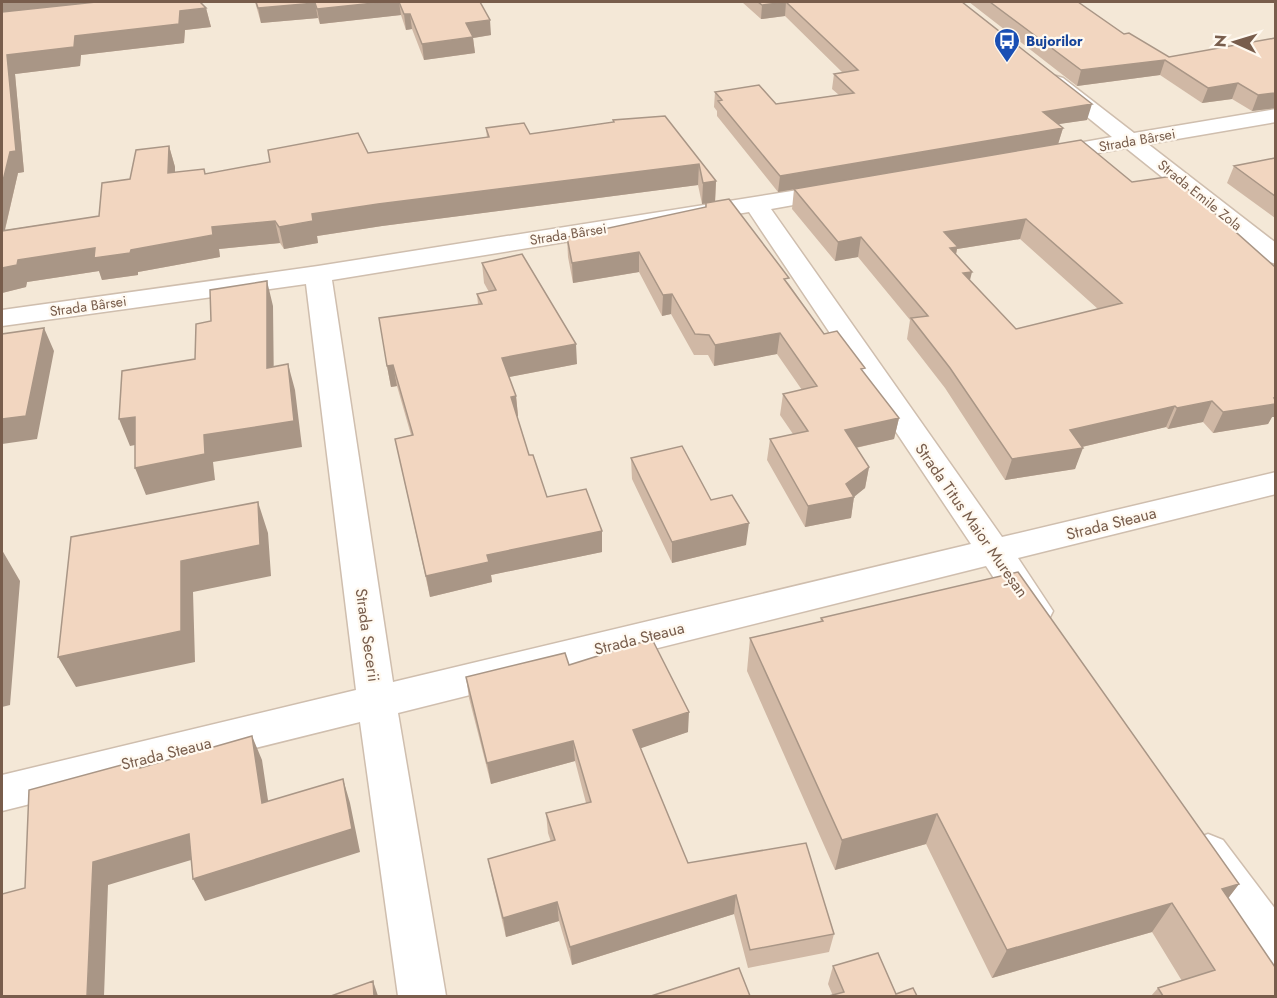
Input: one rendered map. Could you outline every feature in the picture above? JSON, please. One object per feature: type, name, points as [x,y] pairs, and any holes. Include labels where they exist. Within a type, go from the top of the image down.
[{"type":"street","name":"Strada Emile Zola","points":[[1038,68],[1275,256]]},
{"type":"street","name":"Strada Bârsei","points":[[1026,159],[1275,115]]},
{"type":"street","name":"Strada Bârsei","points":[[2,318],[318,274],[862,187]]},
{"type":"street","name":"Strada Titus Maior Mureșan","points":[[756,205],[1051,633]]},
{"type":"street","name":"Strada Secerii","points":[[318,274],[377,702],[422,996]]},
{"type":"street","name":"Strada Steaua","points":[[2,793],[1275,483]]},
{"type":"street","points":[[1187,825],[1275,949]]},
{"type":"shaded area","points":[[2,2],[1275,2],[1275,996],[2,996]]},
{"type":"building","points":[[96,2],[200,2],[206,8],[180,11],[179,24],[75,36],[74,47],[7,55],[16,151],[10,152],[2,185],[2,12]]},
{"type":"building","points":[[256,2],[384,2],[317,9],[315,3],[258,8]]},
{"type":"building","points":[[399,2],[480,2],[490,20],[466,23],[473,37],[422,44],[410,14],[404,14]]},
{"type":"building","points":[[758,2],[786,2],[762,5]]},
{"type":"building","points":[[786,2],[962,2],[1092,104],[1043,112],[1063,128],[780,176],[718,101],[722,100],[715,92],[759,85],[776,104],[854,93],[834,74],[858,70]]},
{"type":"building","points":[[990,2],[1078,2],[1124,34],[1129,33],[1169,57],[1275,38],[1275,93],[1258,95],[1238,83],[1208,88],[1165,60],[1081,70]]},
{"type":"building","points":[[665,116],[716,181],[703,183],[699,164],[378,204],[312,214],[313,221],[279,227],[275,221],[212,227],[213,235],[131,250],[130,253],[94,258],[95,248],[18,260],[17,265],[2,268],[2,231],[99,216],[102,183],[130,179],[136,150],[169,146],[168,173],[204,169],[205,174],[270,162],[268,150],[358,133],[368,153],[489,137],[486,128],[524,123],[530,134],[614,122],[613,120]]},
{"type":"building","points":[[1081,140],[1132,182],[1173,176],[1275,267],[1275,404],[1223,412],[1212,401],[1177,408],[1175,406],[1070,430],[1083,448],[1012,459],[950,368],[911,318],[928,316],[861,237],[838,242],[794,189]],"holes":[[[1026,219],[1122,303],[1016,329],[963,273],[972,272],[950,248],[958,247],[944,232]]]},
{"type":"building","points":[[1275,158],[1275,196],[1234,166]]},
{"type":"building","points":[[729,199],[789,278],[784,279],[824,334],[837,331],[865,368],[861,369],[899,418],[845,430],[869,467],[846,484],[854,497],[808,506],[770,439],[808,431],[783,394],[817,386],[780,333],[715,345],[709,335],[695,334],[672,294],[663,295],[639,252],[572,263],[567,237],[706,207],[706,203]]},
{"type":"building","points":[[522,254],[576,344],[502,358],[516,396],[511,397],[529,455],[533,455],[547,497],[586,489],[602,531],[487,555],[489,562],[426,576],[395,439],[413,435],[393,365],[387,366],[379,318],[482,304],[477,294],[496,290],[482,263]]},
{"type":"building","points":[[267,281],[267,368],[288,364],[294,421],[204,435],[205,454],[135,468],[135,417],[119,419],[122,371],[195,359],[196,324],[211,321],[210,290]]},
{"type":"building","points":[[44,328],[26,416],[2,419],[2,334]]},
{"type":"building","points":[[682,446],[711,500],[732,495],[749,523],[672,542],[631,458]]},
{"type":"building","points":[[258,502],[260,545],[181,561],[181,631],[58,657],[71,537]]},
{"type":"building","points":[[1018,572],[1239,884],[1222,889],[1275,967],[1275,996],[1163,996],[1158,988],[1215,970],[1172,903],[1007,950],[937,814],[842,840],[750,638],[823,621],[821,618]]},
{"type":"building","points":[[652,639],[689,712],[633,730],[688,863],[806,843],[834,934],[750,950],[736,895],[570,947],[557,902],[503,918],[488,859],[555,840],[546,813],[591,802],[573,741],[487,763],[466,677],[565,653],[569,665]]},
{"type":"building","points":[[252,736],[262,803],[343,779],[352,829],[193,879],[189,834],[93,862],[87,996],[2,996],[2,894],[25,888],[29,790],[140,760],[140,768]]},
{"type":"building","points":[[878,953],[896,994],[913,988],[917,996],[829,996],[844,992],[833,966]]},
{"type":"building","points":[[739,968],[750,996],[651,996]]},
{"type":"building","points":[[373,981],[374,996],[331,996]]},
{"type":"place","name":"Bujorilor","points":[[1007,64]]}]
